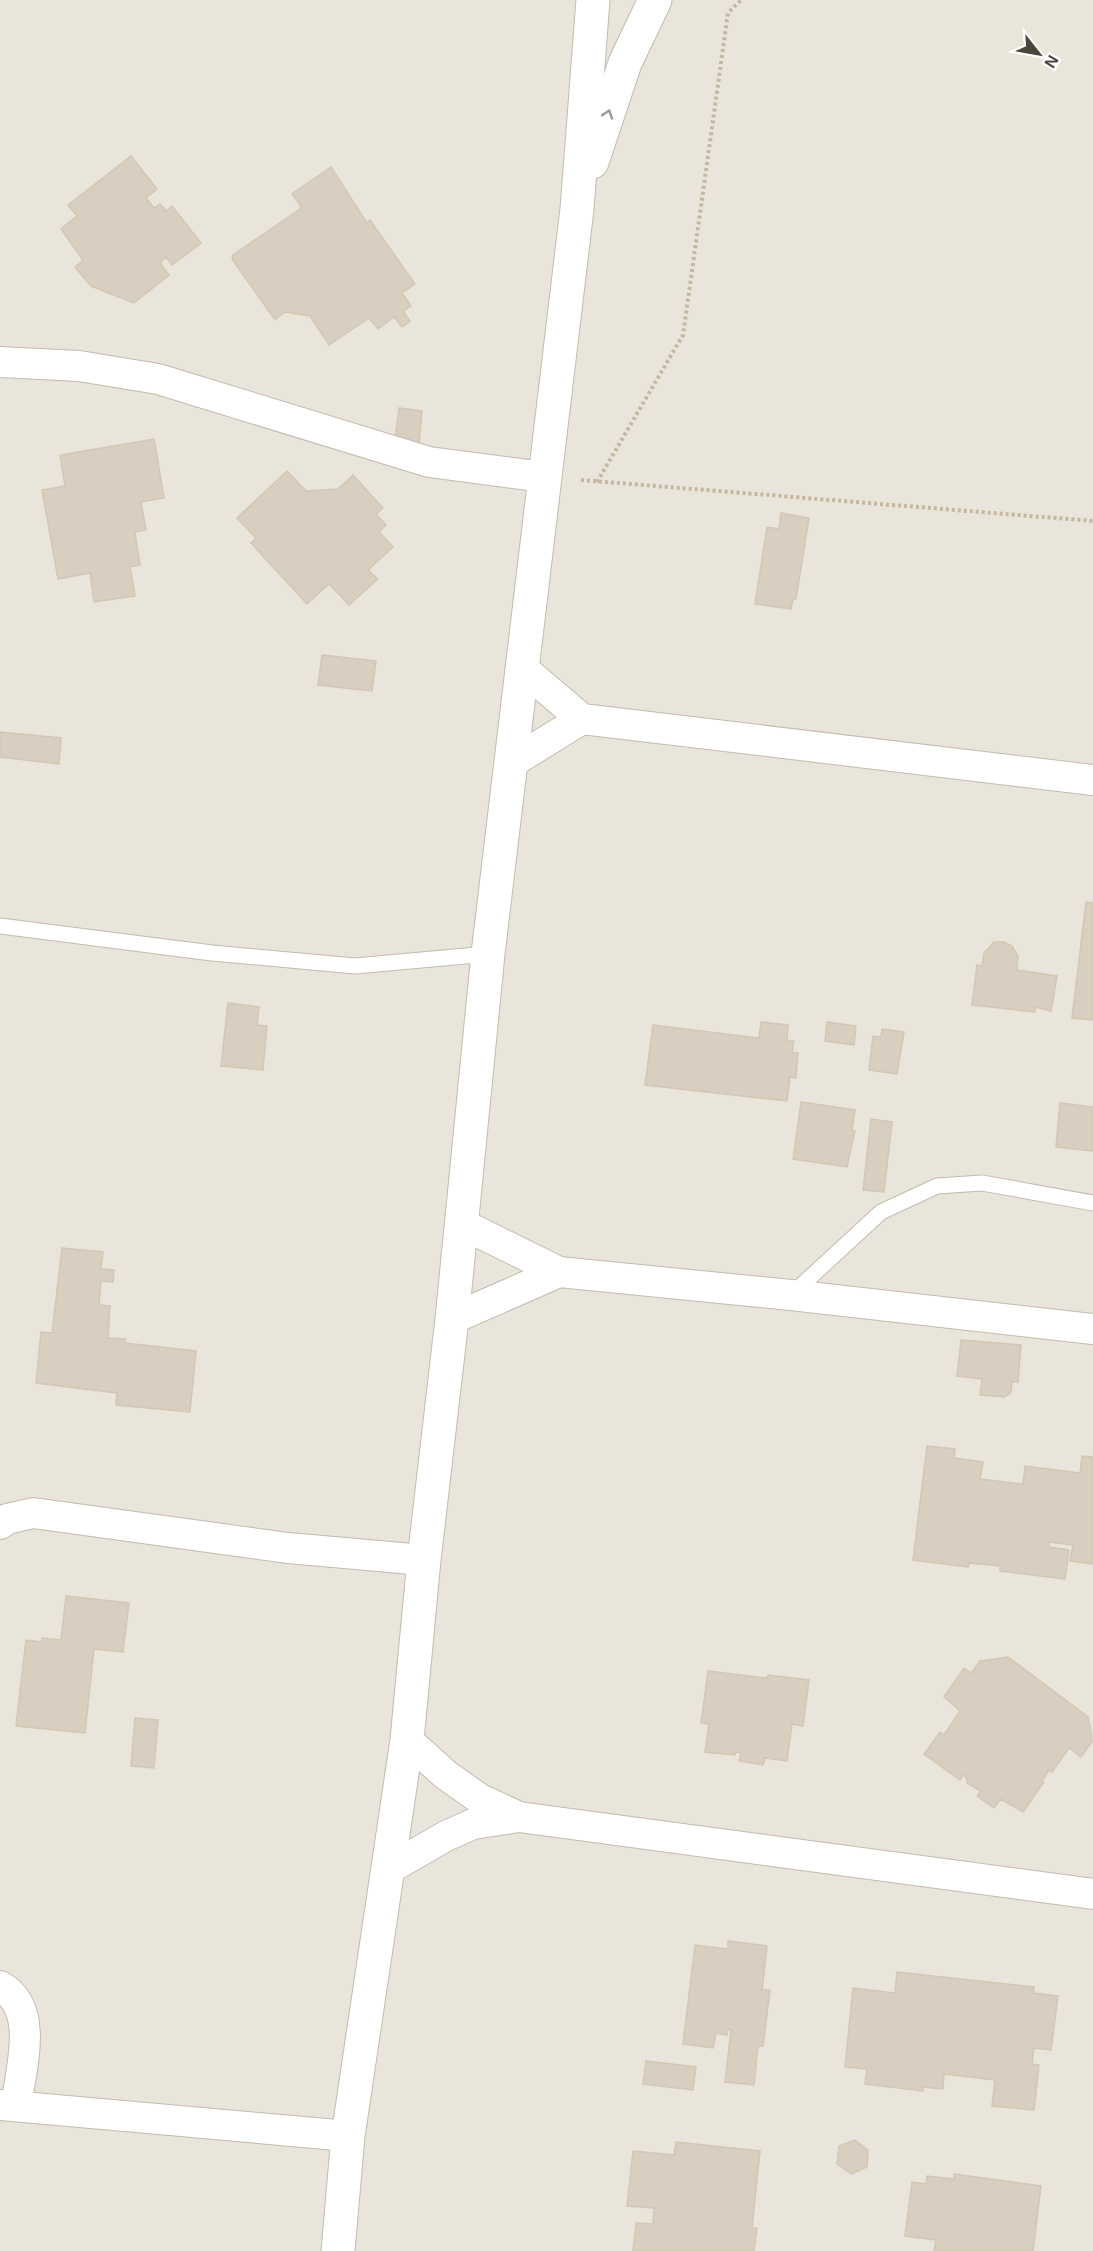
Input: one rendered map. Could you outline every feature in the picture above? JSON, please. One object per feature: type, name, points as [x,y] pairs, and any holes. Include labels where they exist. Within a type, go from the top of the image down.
[{"type":"street","points":[[338,2251],[348,2136],[407,1740],[488,954],[577,210],[593,0]]},
{"type":"street","points":[[577,210],[625,63],[655,0]]},
{"type":"street","points":[[0,362],[79,366],[158,379],[429,462],[544,477]]},
{"type":"street","points":[[522,668],[582,719],[1093,780]]},
{"type":"street","points":[[511,763],[582,719]]},
{"type":"street","points":[[460,1223],[559,1272],[1093,1329]]},
{"type":"street","points":[[452,1319],[559,1272]]},
{"type":"street","points":[[0,1524],[7,1519],[33,1514],[288,1548],[424,1560]]},
{"type":"street","points":[[407,1740],[446,1775],[480,1798],[519,1817]]},
{"type":"street","points":[[387,1870],[446,1836],[473,1824],[519,1817],[1093,1894]]},
{"type":"street","points":[[0,1986],[9,1991],[19,2004],[26,2026],[8,2106],[348,2136]]},
{"type":"lane","points":[[0,926],[212,953],[355,966],[488,954]]},
{"type":"lane","points":[[791,1295],[881,1212],[937,1186],[982,1183],[1093,1203]]},
{"type":"path","points":[[597,482],[683,335],[728,13],[741,0]]},
{"type":"path","points":[[544,477],[1093,521]]},
{"type":"shaded area","points":[[0,0],[1093,0],[1093,2251],[0,2251]]},
{"type":"building","points":[[131,156],[157,189],[146,198],[154,208],[160,204],[166,211],[172,206],[201,243],[172,265],[166,257],[160,263],[169,275],[134,303],[91,286],[75,267],[83,260],[61,229],[77,216],[68,205]]},
{"type":"building","points":[[331,167],[367,223],[370,220],[415,284],[402,293],[411,306],[403,311],[410,321],[402,327],[394,317],[378,329],[369,318],[329,345],[310,316],[285,312],[275,320],[232,259],[233,255],[300,209],[301,206],[292,194]]},
{"type":"building","points":[[399,408],[422,411],[419,443],[395,440]]},
{"type":"building","points":[[154,439],[164,498],[141,502],[146,530],[135,532],[140,565],[130,567],[135,596],[94,602],[90,573],[58,579],[42,490],[65,486],[60,455]]},
{"type":"building","points":[[287,471],[306,491],[338,489],[353,475],[383,508],[376,514],[386,525],[379,532],[393,547],[368,570],[378,579],[349,605],[329,584],[307,604],[251,543],[256,538],[237,518]]},
{"type":"building","points":[[781,513],[809,518],[796,599],[793,599],[791,609],[755,604],[767,527],[779,529]]},
{"type":"building","points":[[322,655],[376,661],[372,691],[318,685]]},
{"type":"building","points":[[0,732],[61,738],[59,764],[0,757]]},
{"type":"building","points":[[1086,902],[1093,903],[1093,1020],[1072,1018]]},
{"type":"building","points":[[994,942],[1004,942],[1012,946],[1018,956],[1017,970],[1057,976],[1051,1011],[1035,1007],[1035,1012],[972,1005],[977,965],[982,966],[984,953]]},
{"type":"building","points":[[228,1003],[259,1007],[257,1025],[267,1026],[263,1070],[221,1066]]},
{"type":"building","points":[[761,1022],[788,1025],[787,1041],[794,1041],[792,1053],[798,1053],[796,1078],[790,1077],[787,1101],[645,1085],[653,1025],[759,1038]]},
{"type":"building","points":[[827,1022],[856,1026],[854,1045],[825,1041]]},
{"type":"building","points":[[882,1029],[904,1032],[897,1074],[869,1070],[873,1036],[881,1037]]},
{"type":"building","points":[[801,1102],[855,1110],[852,1131],[855,1131],[847,1167],[793,1159]]},
{"type":"building","points":[[1060,1103],[1093,1107],[1093,1151],[1056,1147]]},
{"type":"building","points":[[871,1119],[892,1122],[884,1192],[863,1190]]},
{"type":"building","points":[[62,1248],[103,1252],[101,1269],[114,1270],[113,1282],[101,1281],[99,1305],[110,1306],[108,1338],[126,1339],[125,1343],[196,1351],[190,1412],[116,1405],[117,1393],[36,1383],[41,1332],[52,1333]]},
{"type":"building","points":[[961,1340],[1021,1345],[1018,1382],[1012,1382],[1011,1392],[1005,1397],[980,1395],[982,1379],[957,1376]]},
{"type":"building","points":[[927,1446],[955,1449],[954,1458],[983,1462],[980,1479],[1023,1484],[1025,1466],[1080,1473],[1082,1456],[1093,1457],[1093,1564],[1070,1561],[1073,1545],[1049,1542],[1049,1547],[1069,1550],[1065,1579],[1000,1571],[1000,1566],[969,1563],[968,1567],[913,1560]]},
{"type":"building","points":[[66,1596],[129,1603],[123,1652],[94,1649],[85,1733],[16,1726],[26,1640],[42,1642],[42,1638],[61,1640]]},
{"type":"building","points":[[1008,1657],[1088,1717],[1091,1731],[1092,1742],[1081,1757],[1069,1748],[1052,1772],[1049,1770],[1042,1781],[1044,1782],[1023,1812],[1001,1799],[994,1808],[977,1796],[981,1791],[967,1783],[966,1777],[963,1775],[960,1780],[924,1754],[940,1732],[944,1735],[960,1711],[944,1697],[964,1668],[971,1673],[980,1661]]},
{"type":"building","points":[[708,1671],[809,1680],[803,1726],[792,1724],[787,1761],[765,1758],[763,1765],[739,1761],[741,1753],[736,1752],[735,1755],[705,1752],[709,1724],[701,1723]]},
{"type":"building","points":[[135,1718],[158,1720],[154,1768],[131,1766]]},
{"type":"building","points":[[728,1941],[767,1946],[762,1990],[770,1990],[763,2046],[758,2046],[754,2085],[725,2082],[731,2030],[727,2030],[727,2035],[716,2033],[713,2048],[683,2044],[695,1945],[728,1949]]},
{"type":"building","points":[[897,1972],[1034,1987],[1034,1993],[1058,1996],[1051,2050],[1034,2048],[1032,2064],[1039,2065],[1034,2110],[992,2106],[995,2080],[944,2074],[943,2089],[923,2087],[923,2091],[865,2084],[867,2069],[845,2067],[853,1988],[895,1993]]},
{"type":"building","points":[[646,2061],[696,2067],[693,2090],[643,2084]]},
{"type":"building","points":[[855,2140],[868,2150],[867,2167],[851,2174],[837,2164],[839,2146]]},
{"type":"building","points":[[676,2142],[760,2151],[752,2228],[757,2228],[754,2251],[633,2251],[636,2223],[653,2224],[654,2208],[627,2206],[633,2151],[674,2155]]},
{"type":"building","points":[[954,2174],[1041,2186],[1033,2251],[934,2251],[936,2240],[905,2236],[912,2182],[926,2184],[927,2176],[954,2179]]}]
